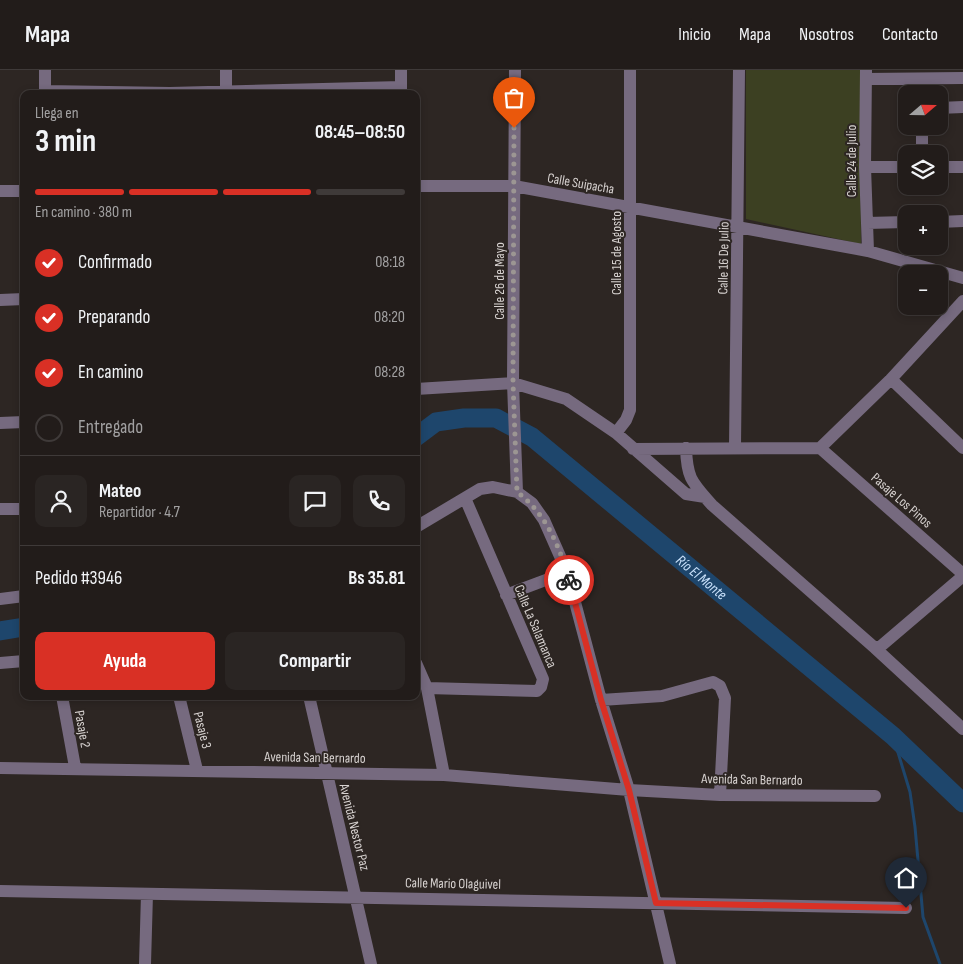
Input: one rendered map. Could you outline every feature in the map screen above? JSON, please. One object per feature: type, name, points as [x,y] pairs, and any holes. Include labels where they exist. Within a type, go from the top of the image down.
[{"type":"street","points":[[45,70],[45,90]]},
{"type":"street","points":[[226,70],[226,90]]},
{"type":"street","points":[[401,70],[401,90]]},
{"type":"street","name":"Calle 26 de Mayo","points":[[515,70],[513,382],[517,492]]},
{"type":"street","name":"Calle 15 de Agosto","points":[[616,433],[626,420],[630,410],[630,70]]},
{"type":"street","name":"Calle 16 De Julio","points":[[735,447],[739,227],[739,70]]},
{"type":"street","points":[[866,74],[920,80],[963,78]]},
{"type":"street","name":"Calle 24 de Julio","points":[[866,74],[865,167],[868,251]]},
{"type":"street","points":[[920,80],[920,85]]},
{"type":"street","points":[[948,108],[963,107]]},
{"type":"street","points":[[865,167],[898,167]]},
{"type":"street","points":[[948,167],[963,167]]},
{"type":"street","name":"Calle Suipacha","points":[[420,186],[514,186],[868,251]]},
{"type":"street","points":[[0,191],[20,191]]},
{"type":"street","points":[[948,222],[963,221]]},
{"type":"street","points":[[867,223],[898,222]]},
{"type":"street","points":[[868,251],[963,278]]},
{"type":"street","points":[[0,300],[20,299]]},
{"type":"street","points":[[633,449],[820,448],[891,378],[963,301]]},
{"type":"street","points":[[891,378],[963,448]]},
{"type":"street","points":[[420,389],[513,382],[566,399],[616,433],[686,494],[705,497]]},
{"type":"street","points":[[0,423],[20,422]]},
{"type":"street","points":[[686,448],[690,480],[705,497],[963,729]]},
{"type":"street","name":"Pasaje Los Pinos","points":[[820,448],[963,575]]},
{"type":"street","points":[[420,525],[480,489],[493,487],[517,492],[532,503],[544,520],[567,572],[601,700],[629,790],[670,964]]},
{"type":"street","name":"Calle La Salamanca","points":[[427,688],[537,691],[541,687],[543,680],[465,498]]},
{"type":"street","points":[[0,509],[20,509]]},
{"type":"street","points":[[506,595],[567,572]]},
{"type":"street","points":[[875,648],[881,646],[963,575]]},
{"type":"street","points":[[0,599],[20,596]]},
{"type":"street","points":[[0,663],[20,661]]},
{"type":"street","points":[[420,672],[427,688],[444,775]]},
{"type":"street","points":[[601,700],[662,696],[712,682],[720,686],[725,698],[720,794]]},
{"type":"street","name":"Pasaje 2","points":[[63,700],[75,768]]},
{"type":"street","name":"Pasaje 3","points":[[180,700],[197,770]]},
{"type":"street","name":"Avenida Nestor Paz","points":[[310,700],[371,964]]},
{"type":"street","name":"Avenida San Bernardo","points":[[0,768],[444,775],[629,790],[720,794],[874,796]]},
{"type":"street","name":"Calle Mario Olaguivel","points":[[0,891],[356,896],[906,908]]},
{"type":"street","points":[[145,964],[146,894]]},
{"type":"green space","points":[[746,70],[860,70],[861,244],[746,219]]},
{"type":"waterway","name":"Río El Monte","points":[[420,434],[436,422],[464,418],[496,418],[532,437],[893,736],[963,803]]},
{"type":"waterway","name":"Río El Monte","points":[[0,631],[20,628]]},
{"type":"waterway","points":[[893,736],[910,792],[923,917],[940,964]]},
{"type":"way so far","points":[[514,128],[513,382],[517,492],[532,503],[544,520],[569,580]]},
{"type":"route","points":[[569,580],[601,700],[629,790],[656,903],[906,908]]}]
